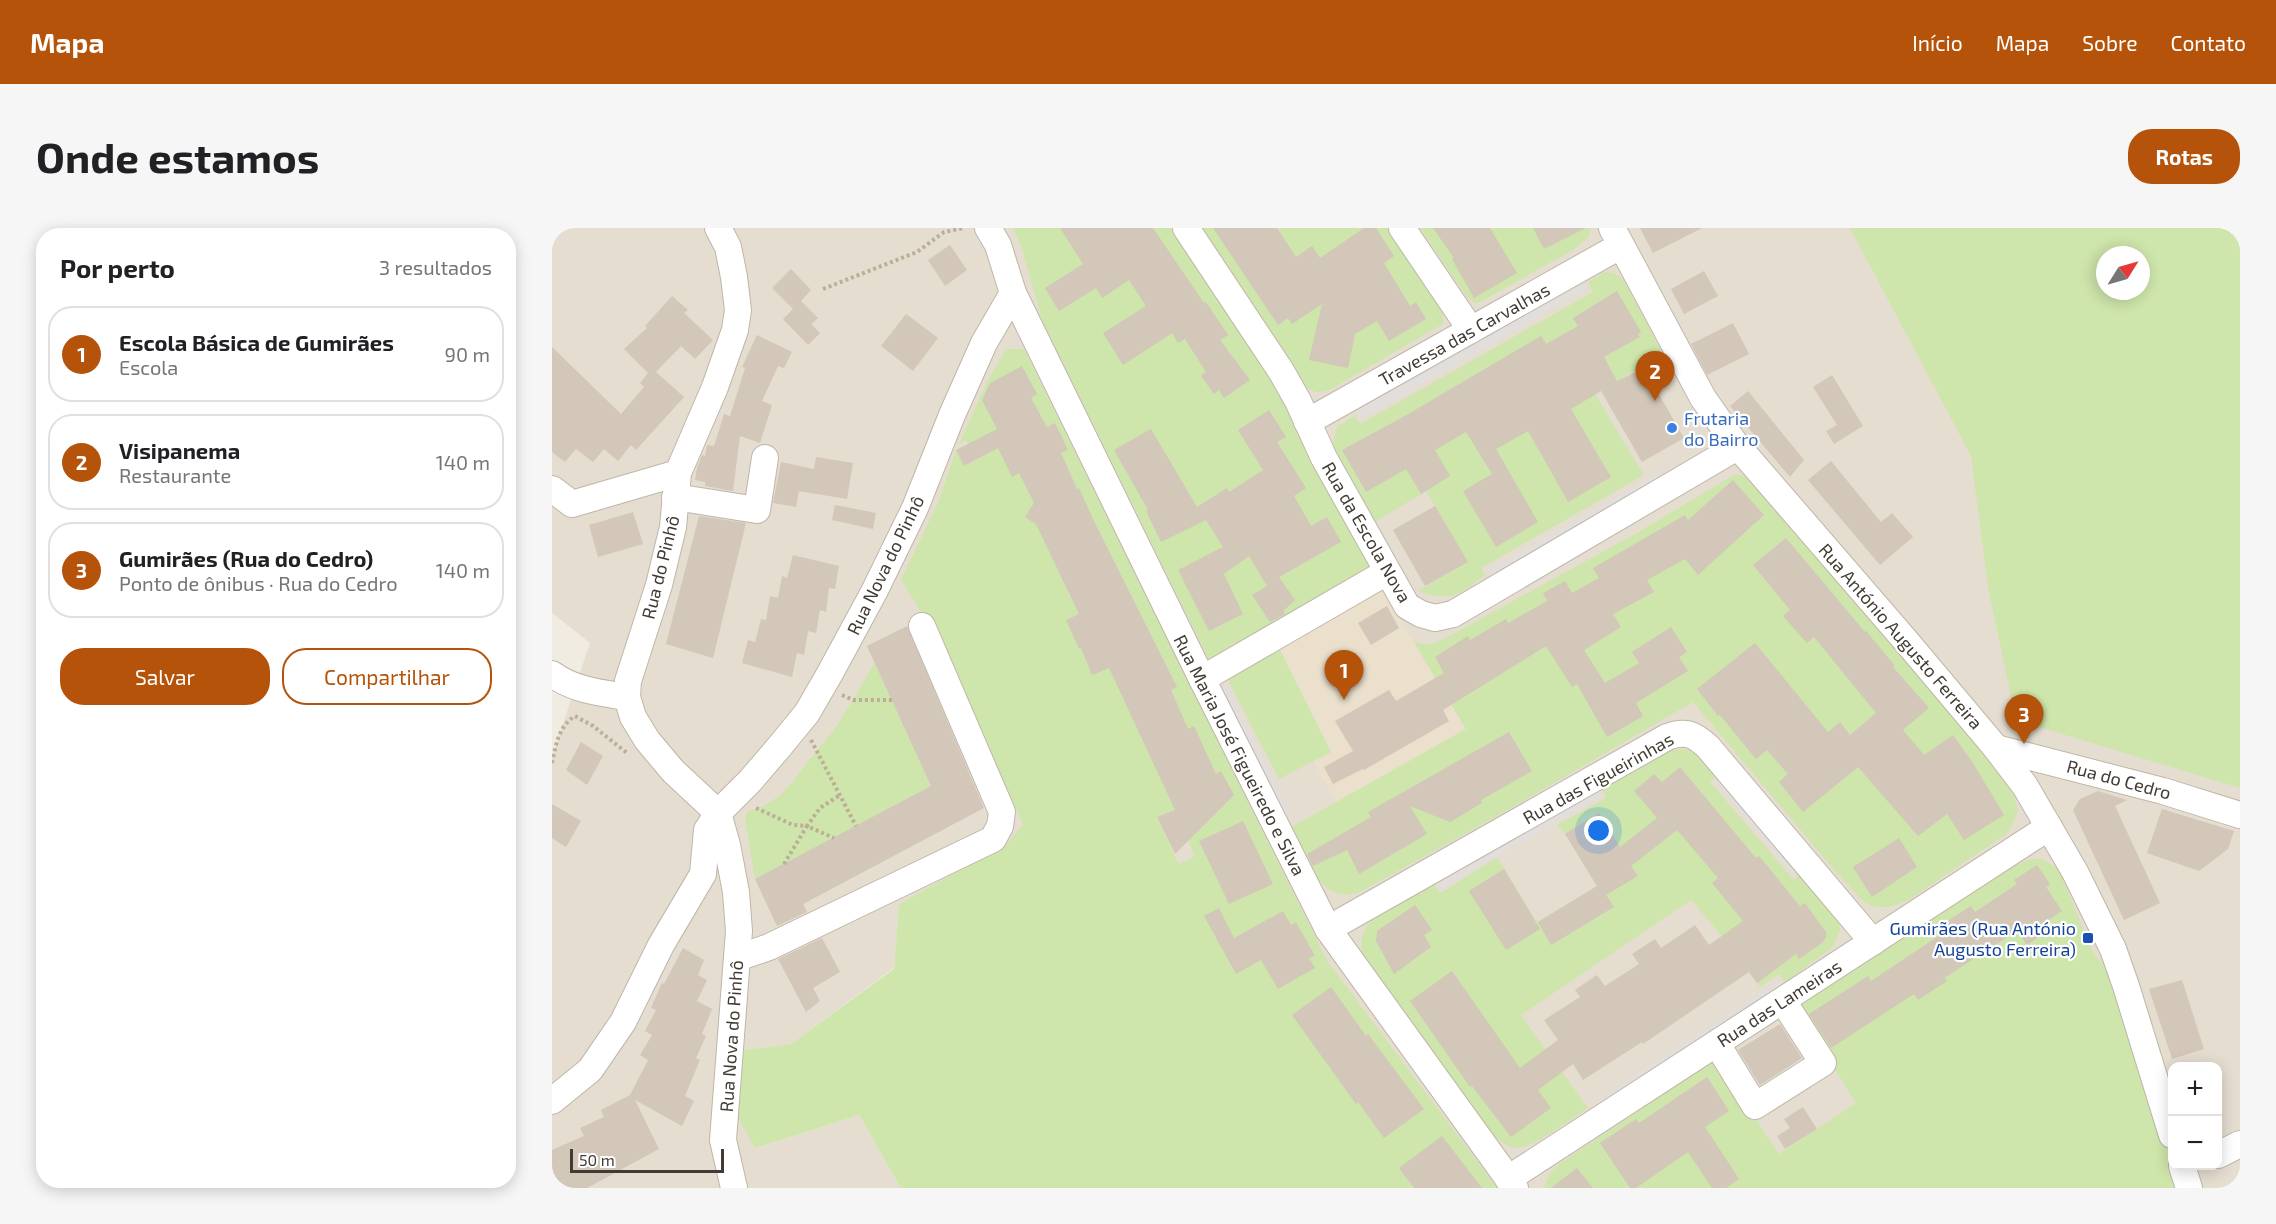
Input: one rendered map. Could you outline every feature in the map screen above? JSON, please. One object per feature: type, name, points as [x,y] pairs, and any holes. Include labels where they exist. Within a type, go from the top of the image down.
[{"type":"street","name":"Rua do Pinhô","points":[[627,697],[628,681],[659,585],[673,527],[676,485],[729,350],[738,310],[732,262],[728,247],[718,228]]},
{"type":"street","name":"Rua Maria José Figueiredo e Silva","points":[[988,228],[998,245],[1013,293],[1202,679],[1328,929],[1512,1184]]},
{"type":"street","name":"Rua da Escola Nova","points":[[1186,228],[1281,370],[1323,458],[1407,606],[1421,614],[1435,618],[1453,614],[1737,447]]},
{"type":"street","points":[[1402,228],[1471,330]]},
{"type":"street","name":"Travessa das Carvalhas","points":[[1307,422],[1471,330],[1616,237]]},
{"type":"street","name":"Rua António Augusto Ferreira","points":[[1616,237],[1703,398],[1737,447],[1996,748],[2025,786],[2084,890],[2113,949],[2168,1122]]},
{"type":"street","name":"Rua Nova do Pinhô","points":[[552,1101],[590,1070],[623,1022],[661,945],[702,874],[707,830],[718,813],[780,746],[807,713],[823,686],[874,592],[915,508],[984,343],[1013,293]]},
{"type":"street","points":[[552,489],[572,504],[676,485],[757,510],[765,458]]},
{"type":"street","points":[[1202,679],[1387,572]]},
{"type":"street","points":[[737,958],[768,947],[993,839],[1000,826],[1002,812],[922,626]]},
{"type":"street","points":[[552,674],[558,679],[587,690],[627,697],[633,717],[647,740],[674,771],[718,813]]},
{"type":"street","name":"Rua das Figueirinhas","points":[[1328,929],[1667,737],[1678,733],[1688,733],[1708,747],[1873,942]]},
{"type":"street","name":"Rua do Cedro","points":[[1996,748],[2152,788],[2240,815]]},
{"type":"street","name":"Rua Nova do Pinhô","points":[[718,813],[728,844],[736,892],[739,931],[723,1140],[734,1188]]},
{"type":"street","name":"Rua das Lameiras","points":[[1512,1184],[1717,1044],[2049,827]]},
{"type":"street","points":[[1717,1044],[1755,1106],[1823,1063],[1783,1001]]},
{"type":"street","points":[[2222,1153],[2240,1144]]},
{"type":"path","points":[[823,289],[917,252],[944,232],[964,228]]},
{"type":"path","points":[[823,686],[853,700],[891,700]]},
{"type":"path","points":[[552,763],[558,737],[566,722],[575,716],[594,726],[628,754]]},
{"type":"path","points":[[818,750],[856,826]]},
{"type":"path","points":[[784,864],[820,808],[840,795]]},
{"type":"path","points":[[756,808],[793,825],[807,826],[834,838]]},
{"type":"shaded area","points":[[552,228],[2240,228],[2240,1188],[1390,1188],[1236,974],[1209,926],[1088,664],[975,487],[956,451],[937,505],[945,651],[1023,825],[1008,844],[899,904],[894,968],[791,1044],[744,1050],[755,1148],[859,1115],[901,1188],[552,1188],[552,757],[590,643],[552,613]]},
{"type":"shaded area","points":[[1581,279],[1587,289],[1362,419],[1356,409]]},
{"type":"shaded area","points":[[1662,471],[1666,480],[1492,580],[1487,571]]},
{"type":"shaded area","points":[[1379,584],[1466,729],[1337,803],[1313,761],[1279,779],[1224,672]]},
{"type":"shaded area","points":[[1226,683],[1290,813],[1281,818],[1217,688]]},
{"type":"shaded area","points":[[1725,776],[1800,868],[1792,874],[1717,783]]},
{"type":"shaded area","points":[[1596,786],[1602,796],[1442,889],[1436,879]]},
{"type":"shaded area","points":[[1778,981],[1783,988],[1604,1106],[1599,1099]]},
{"type":"green space","points":[[1012,228],[1170,228],[1277,386],[1315,466],[1374,570],[1212,666],[1042,320],[1021,245]]},
{"type":"green space","points":[[1201,228],[1391,228],[1442,311],[1443,324],[1331,389],[1315,392],[1306,386]]},
{"type":"green space","points":[[1420,228],[1591,228],[1588,238],[1573,250],[1475,303],[1466,296]]},
{"type":"green space","points":[[1850,228],[2240,228],[2240,788],[2016,720],[1988,587],[1971,456]]},
{"type":"green space","points":[[1604,272],[1613,273],[1623,279],[1663,354],[1595,394],[1644,475],[1481,568],[1485,575],[1461,592],[1438,596],[1418,591],[1468,562],[1426,491],[1375,522],[1333,444],[1337,426],[1355,416],[1360,424],[1593,292],[1588,282]]},
{"type":"green space","points":[[1006,349],[1024,349],[1327,961],[1497,1188],[901,1188],[859,1115],[755,1148],[738,1118],[744,1050],[791,1044],[894,969],[899,904],[1007,844],[1023,825],[945,651],[901,580],[937,505],[956,450],[965,466],[991,452],[983,436],[968,444],[966,440],[959,444],[988,380]],"holes":[[[1175,810],[1195,856],[1179,864],[1157,817]]]},
{"type":"green space","points":[[1732,476],[1749,476],[1952,714],[2014,794],[2018,811],[2006,834],[1907,901],[1888,907],[1875,907],[1864,902],[1836,872],[1693,702],[1499,815],[1362,891],[1348,894],[1335,892],[1316,877],[1290,828],[1466,729],[1414,642],[1429,644],[1444,639],[1637,533]]},
{"type":"green space","points":[[1276,642],[1331,752],[1279,779],[1224,672]]},
{"type":"green space","points":[[875,663],[931,786],[755,879],[745,819],[747,812],[781,795],[839,723]]},
{"type":"green space","points":[[1683,749],[1699,756],[1706,763],[1717,776],[1710,782],[1794,880],[1802,873],[1839,920],[1840,929],[1834,946],[1785,982],[1779,974],[1760,987],[1722,936],[1691,900],[1521,1015],[1588,1108],[1534,1143],[1519,1148],[1504,1144],[1488,1129],[1364,961],[1361,949],[1363,933],[1374,919],[1434,885],[1441,893],[1497,857],[1537,922],[1597,886],[1557,825],[1606,798],[1602,788],[1672,750]]},
{"type":"green space","points":[[2031,859],[2041,859],[2059,869],[2091,949],[2100,961],[2108,963],[2153,1096],[2168,1151],[2168,1170],[2173,1170],[2178,1188],[1544,1188],[1550,1173],[1558,1165],[1716,1059],[1779,1154],[1856,1103],[1795,1009],[1869,958],[2012,867]]},
{"type":"building","points":[[1060,228],[1153,228],[1228,335],[1220,340],[1250,380],[1224,398],[1219,390],[1214,394],[1201,376],[1206,372],[1185,339],[1178,343],[1172,333],[1123,365],[1103,333],[1146,306],[1129,280],[1102,298],[1096,288],[1059,311],[1045,288],[1083,264]]},
{"type":"building","points":[[1213,228],[1277,228],[1296,257],[1312,246],[1320,258],[1364,228],[1376,228],[1394,256],[1384,263],[1410,306],[1416,302],[1426,319],[1389,341],[1377,321],[1355,334],[1348,368],[1309,360],[1322,304],[1292,324],[1288,318],[1278,325]]},
{"type":"building","points":[[1433,228],[1490,228],[1517,273],[1474,298],[1452,259],[1454,258]]},
{"type":"building","points":[[1533,228],[1586,228],[1544,249]]},
{"type":"building","points":[[1640,228],[1702,228],[1653,253]]},
{"type":"building","points":[[950,245],[967,270],[945,286],[928,260]]},
{"type":"building","points":[[791,269],[811,290],[801,301],[818,318],[811,324],[820,333],[808,345],[783,319],[793,309],[772,288]]},
{"type":"building","points":[[1704,271],[1718,296],[1684,314],[1671,289]]},
{"type":"building","points":[[1617,291],[1641,332],[1638,334],[1640,337],[1604,357],[1617,381],[1644,368],[1684,438],[1642,462],[1601,391],[1571,409],[1611,477],[1568,502],[1528,431],[1496,449],[1538,522],[1496,547],[1463,491],[1492,474],[1466,432],[1435,450],[1450,476],[1421,494],[1406,469],[1366,492],[1342,450],[1541,336],[1546,344],[1578,326],[1573,318]]},
{"type":"building","points":[[672,296],[688,310],[684,313],[713,340],[695,359],[681,346],[656,372],[684,397],[636,450],[631,445],[618,461],[604,449],[593,462],[576,449],[565,462],[552,452],[552,347],[621,414],[644,387],[640,383],[648,373],[624,349],[647,328],[645,326]]},
{"type":"building","points":[[906,314],[938,338],[913,371],[881,346]]},
{"type":"building","points":[[1733,323],[1749,354],[1707,375],[1691,344]]},
{"type":"building","points":[[757,335],[792,352],[784,368],[778,366],[762,401],[772,405],[760,443],[740,436],[733,491],[705,486],[705,482],[695,480],[697,468],[702,455],[705,456],[707,445],[714,446],[724,414],[730,416],[745,368],[742,367]]},
{"type":"building","points":[[1022,366],[1037,394],[1031,398],[1047,427],[1055,423],[1068,450],[1061,453],[1077,489],[1079,488],[1177,687],[1171,690],[1188,729],[1194,726],[1216,774],[1221,771],[1234,795],[1175,854],[1157,817],[1175,810],[1109,668],[1092,675],[1081,648],[1079,649],[1066,620],[1079,614],[1036,524],[1025,517],[1034,503],[1019,473],[1012,477],[998,448],[964,466],[956,450],[997,429],[982,400],[990,383]]},
{"type":"building","points":[[1832,375],[1863,426],[1834,444],[1826,431],[1837,425],[1813,387]]},
{"type":"building","points":[[1748,391],[1804,460],[1790,477],[1730,406]]},
{"type":"building","points":[[1269,410],[1286,437],[1277,442],[1306,488],[1294,496],[1311,526],[1327,517],[1341,542],[1279,577],[1295,600],[1283,611],[1285,614],[1270,622],[1252,595],[1267,586],[1249,556],[1224,574],[1243,614],[1209,631],[1178,570],[1223,547],[1206,520],[1161,542],[1146,511],[1148,510],[1114,450],[1151,429],[1197,507],[1227,488],[1229,492],[1263,470],[1238,430]]},
{"type":"building","points":[[816,457],[853,463],[847,499],[799,491],[796,507],[773,503],[781,462],[814,469]]},
{"type":"building","points":[[1831,461],[1881,522],[1892,513],[1913,537],[1880,565],[1808,480]]},
{"type":"building","points":[[1733,480],[1764,515],[1698,575],[1685,559],[1647,580],[1654,592],[1613,614],[1621,627],[1584,650],[1605,683],[1639,663],[1632,652],[1671,627],[1687,652],[1679,657],[1688,671],[1636,703],[1643,716],[1607,737],[1577,684],[1572,687],[1546,646],[1443,710],[1449,721],[1364,770],[1333,784],[1324,767],[1353,751],[1335,721],[1389,690],[1396,701],[1444,673],[1435,657],[1468,636],[1470,640],[1506,619],[1508,623],[1547,601],[1543,593],[1565,581],[1572,593],[1599,578],[1593,568],[1685,515],[1688,520]]},
{"type":"building","points":[[835,505],[876,513],[873,529],[832,520]]},
{"type":"building","points":[[1435,506],[1468,562],[1425,586],[1393,530]]},
{"type":"building","points":[[633,512],[643,544],[598,557],[589,525]]},
{"type":"building","points":[[699,516],[746,523],[713,658],[666,644]]},
{"type":"building","points":[[1786,538],[1929,708],[1903,730],[1924,755],[1953,735],[1973,763],[2004,815],[1964,840],[1947,814],[1918,836],[1858,767],[1803,812],[1779,782],[1788,774],[1767,750],[1756,759],[1720,715],[1718,716],[1697,689],[1755,643],[1828,732],[1840,722],[1850,735],[1876,713],[1814,637],[1807,643],[1783,616],[1790,610],[1753,565]]},
{"type":"building","points":[[793,555],[839,566],[835,589],[829,588],[826,612],[820,610],[816,633],[808,631],[804,655],[797,653],[792,677],[742,663],[748,640],[755,642],[761,619],[766,620],[770,596],[778,598],[782,576],[787,578]]},
{"type":"building","points":[[1387,606],[1399,628],[1371,645],[1358,623]]},
{"type":"building","points":[[907,626],[984,808],[803,904],[807,912],[777,926],[755,879],[931,786],[867,646]]},
{"type":"building","points":[[1509,732],[1532,771],[1481,800],[1482,803],[1450,822],[1410,806],[1427,834],[1359,874],[1347,850],[1313,866],[1307,854],[1371,817],[1368,812]]},
{"type":"building","points":[[581,742],[603,756],[587,785],[566,770]]},
{"type":"building","points":[[1680,767],[1756,858],[1759,856],[1800,906],[1805,903],[1826,932],[1826,937],[1822,943],[1799,959],[1796,954],[1757,983],[1749,972],[1643,1044],[1642,1042],[1583,1080],[1573,1064],[1538,1090],[1551,1108],[1511,1137],[1472,1086],[1470,1087],[1410,1001],[1452,971],[1520,1068],[1558,1040],[1544,1020],[1580,997],[1575,990],[1597,975],[1605,986],[1639,964],[1632,954],[1655,939],[1661,948],[1695,925],[1709,945],[1743,921],[1712,883],[1718,878],[1677,830],[1631,866],[1638,876],[1606,895],[1614,907],[1551,945],[1538,922],[1597,886],[1565,834],[1599,813],[1620,847],[1657,818],[1634,791],[1654,774],[1662,782]]},
{"type":"building","points":[[2098,791],[2127,800],[2115,806],[2160,903],[2124,920],[2073,810],[2080,799]]},
{"type":"building","points":[[552,804],[581,821],[566,847],[552,838]]},
{"type":"building","points":[[2162,809],[2234,831],[2228,849],[2199,871],[2147,853]]},
{"type":"building","points":[[1243,821],[1273,884],[1229,904],[1199,841]]},
{"type":"building","points":[[1899,838],[1917,867],[1872,897],[1853,867]]},
{"type":"building","points":[[2037,865],[2050,884],[2046,887],[2062,911],[2037,928],[2041,935],[2027,945],[2017,931],[1944,978],[1947,981],[1918,1000],[1914,994],[1831,1048],[1809,1014],[1868,976],[1871,981],[1942,933],[1938,927],[1971,906],[1975,912],[2017,884],[2014,880]]},
{"type":"building","points":[[1504,869],[1540,929],[1506,950],[1469,891]]},
{"type":"building","points":[[1415,905],[1432,930],[1424,935],[1431,947],[1394,974],[1376,941],[1377,931]]},
{"type":"building","points":[[1219,908],[1234,938],[1283,911],[1291,925],[1296,922],[1315,956],[1309,958],[1315,968],[1278,989],[1261,960],[1236,974],[1204,916]]},
{"type":"building","points":[[822,938],[840,972],[813,988],[820,1001],[806,1012],[778,959]]},
{"type":"building","points":[[683,948],[704,960],[698,975],[707,980],[697,1001],[712,1009],[702,1034],[706,1036],[696,1058],[700,1060],[685,1096],[694,1101],[682,1126],[635,1100],[659,1149],[587,1188],[552,1188],[552,1150],[584,1136],[580,1128],[604,1117],[601,1110],[630,1095],[648,1060],[640,1055],[652,1035],[645,1031],[656,1010],[651,1008],[662,983],[664,984]]},
{"type":"building","points":[[2182,980],[2204,1049],[2172,1059],[2149,989]]},
{"type":"building","points":[[1331,987],[1366,1036],[1368,1034],[1424,1109],[1384,1138],[1358,1102],[1356,1104],[1292,1015]]},
{"type":"building","points":[[1780,1024],[1802,1058],[1760,1085],[1738,1050]]},
{"type":"building","points":[[1707,1077],[1729,1111],[1705,1127],[1739,1179],[1726,1188],[1712,1188],[1688,1152],[1636,1188],[1630,1188],[1600,1143],[1636,1119],[1639,1123]]},
{"type":"building","points":[[1803,1107],[1817,1129],[1785,1149],[1777,1136],[1790,1128],[1784,1119]]},
{"type":"building","points":[[1442,1136],[1482,1188],[1414,1188],[1399,1168]]},
{"type":"building","points":[[1577,1168],[1593,1188],[1551,1188]]},
{"type":"place","name":"Visipanema","points":[[1655,401]]},
{"type":"place","name":"Frutaria do Bairro","points":[[1672,428]]},
{"type":"place","name":"Escola Básica de Gumirães","points":[[1344,700]]},
{"type":"place","name":"Gumirães (Rua do Cedro)","points":[[2024,744]]},
{"type":"place","name":"Gumirães (Rua António Augusto Ferreira)","points":[[2088,938]]}]
